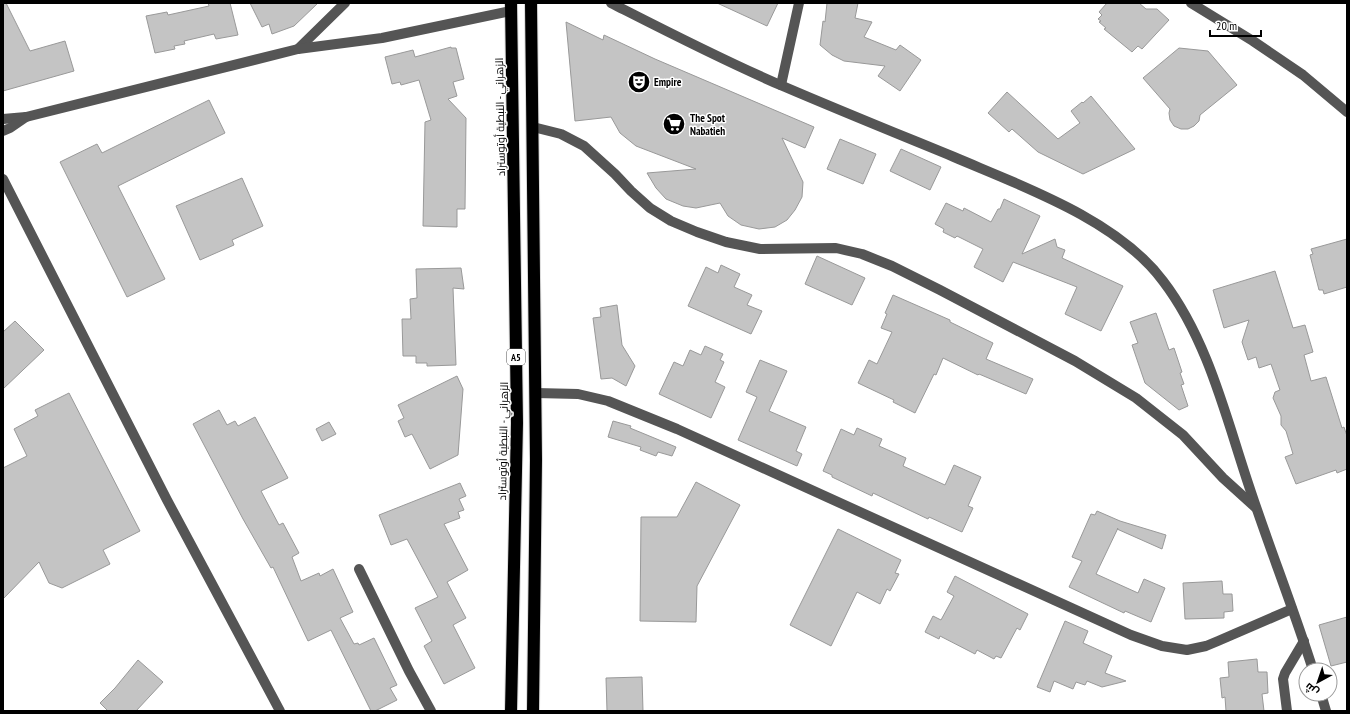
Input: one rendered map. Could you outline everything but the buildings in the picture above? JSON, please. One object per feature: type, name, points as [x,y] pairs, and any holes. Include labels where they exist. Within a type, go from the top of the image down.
[{"type":"highway","name":"A5","points":[[531,3],[536,393],[533,711]]},
{"type":"highway","name":"الزهراني - النبطية أوتوستراد","points":[[511,7],[517,423],[511,711]]},
{"type":"street","points":[[298,49],[345,3]]},
{"type":"street","points":[[611,3],[664,30],[781,85],[1045,196],[1094,222],[1122,240],[1145,259],[1177,300],[1209,364],[1256,508],[1310,662]]},
{"type":"street","points":[[781,85],[799,3]]},
{"type":"street","points":[[1191,3],[1253,41],[1303,75],[1347,112]]},
{"type":"street","points":[[3,119],[26,118],[298,49],[382,38],[511,7]]},
{"type":"street","points":[[3,131],[26,118]]},
{"type":"street","points":[[533,127],[561,134],[584,146],[650,208],[671,221],[726,242],[760,249],[836,248],[862,254],[892,266],[926,283],[1068,357],[1136,398],[1183,435],[1223,478],[1256,508]]},
{"type":"street","points":[[3,179],[167,500],[280,711]]},
{"type":"street","points":[[536,393],[578,394],[608,402],[677,429],[1124,632],[1162,646],[1188,650],[1206,646],[1292,609]]},
{"type":"street","points":[[359,569],[409,671],[431,711]]},
{"type":"street","points":[[1287,711],[1283,679],[1285,673],[1304,642]]},
{"type":"place","name":"Empire","points":[[639,82]]},
{"type":"place","name":"The Spot Nabatieh","points":[[674,124]]}]
